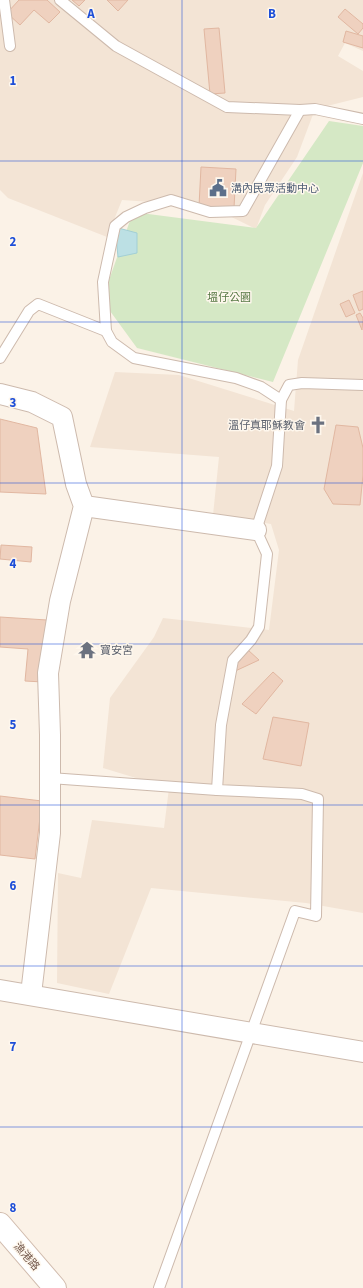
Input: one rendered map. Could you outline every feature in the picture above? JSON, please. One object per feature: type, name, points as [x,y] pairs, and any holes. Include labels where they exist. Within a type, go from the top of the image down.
[{"type":"street","points":[[0,394],[32,402],[62,417],[76,484],[84,506],[60,601],[48,672],[50,833],[31,994]]},
{"type":"street","points":[[84,506],[256,530]]},
{"type":"street","points":[[0,990],[31,994],[363,1052]]},
{"type":"street","name":"漁港路","points":[[0,1224],[54,1288]]},
{"type":"lane","points":[[4,0],[10,46]]},
{"type":"lane","points":[[60,0],[116,46],[227,107],[300,110],[315,109],[363,119]]},
{"type":"lane","points":[[282,400],[261,387],[236,378],[134,358],[112,342],[106,331],[103,282],[115,226],[126,217],[145,208],[171,200],[210,212],[243,211],[300,110]]},
{"type":"lane","points":[[0,358],[29,311],[38,304],[106,331]]},
{"type":"lane","points":[[217,790],[221,726],[233,660],[251,640],[259,627],[267,554],[256,530],[277,466],[282,400],[289,385],[302,383],[363,385]]},
{"type":"lane","points":[[50,778],[217,790],[302,794],[318,799],[316,916],[295,911],[159,1288]]},
{"type":"shaded area","points":[[0,0],[363,0],[363,51],[345,43],[338,56],[363,71],[363,97],[315,109],[297,157],[265,205],[256,229],[209,206],[122,200],[107,237],[8,198],[0,190]]},
{"type":"shaded area","points":[[363,173],[363,913],[306,903],[151,888],[109,994],[57,983],[58,873],[81,878],[92,820],[164,828],[169,788],[103,768],[110,698],[154,637],[163,618],[269,630],[279,550],[271,524],[213,515],[219,457],[90,447],[115,372],[179,375],[294,411],[298,360]]},
{"type":"green space","name":"塭仔公園","points":[[329,121],[363,126],[363,163],[273,382],[137,348],[102,300],[133,212],[256,228]]},
{"type":"water","points":[[115,226],[137,233],[137,253],[118,257]]},
{"type":"building","points":[[19,0],[47,0],[60,12],[49,23],[34,10],[20,25],[7,13]]},
{"type":"building","points":[[72,0],[85,0],[79,6]]},
{"type":"building","points":[[107,0],[128,0],[118,11]]},
{"type":"building","points":[[345,9],[363,24],[363,28],[358,34],[338,17]]},
{"type":"building","points":[[219,28],[225,93],[210,94],[204,29]]},
{"type":"building","points":[[346,31],[363,36],[363,48],[343,42]]},
{"type":"building","name":"溝內民眾活動中心","points":[[201,167],[236,169],[234,208],[199,206]]},
{"type":"building","points":[[363,291],[363,309],[359,311],[353,295]]},
{"type":"building","points":[[349,300],[355,313],[346,317],[340,304]]},
{"type":"building","points":[[360,313],[363,318],[362,330],[356,315]]},
{"type":"building","points":[[0,419],[37,428],[46,494],[0,492]]},
{"type":"building","points":[[336,425],[358,427],[363,448],[363,475],[360,505],[333,504],[324,489]]},
{"type":"building","points":[[1,545],[32,547],[31,562],[0,559]]},
{"type":"building","points":[[0,617],[47,620],[43,682],[25,681],[28,649],[0,647]]},
{"type":"building","points":[[248,650],[259,660],[231,673],[233,660]]},
{"type":"building","points":[[273,672],[283,681],[256,714],[242,704]]},
{"type":"building","points":[[273,717],[309,723],[301,766],[263,759]]},
{"type":"building","points":[[0,796],[42,801],[35,859],[0,855]]},
{"type":"place","name":"溝內民眾活動中心","points":[[218,188]]},
{"type":"place","name":"溫仔真耶穌教會","points":[[318,425]]},
{"type":"place","name":"寶安宮","points":[[87,650]]}]
